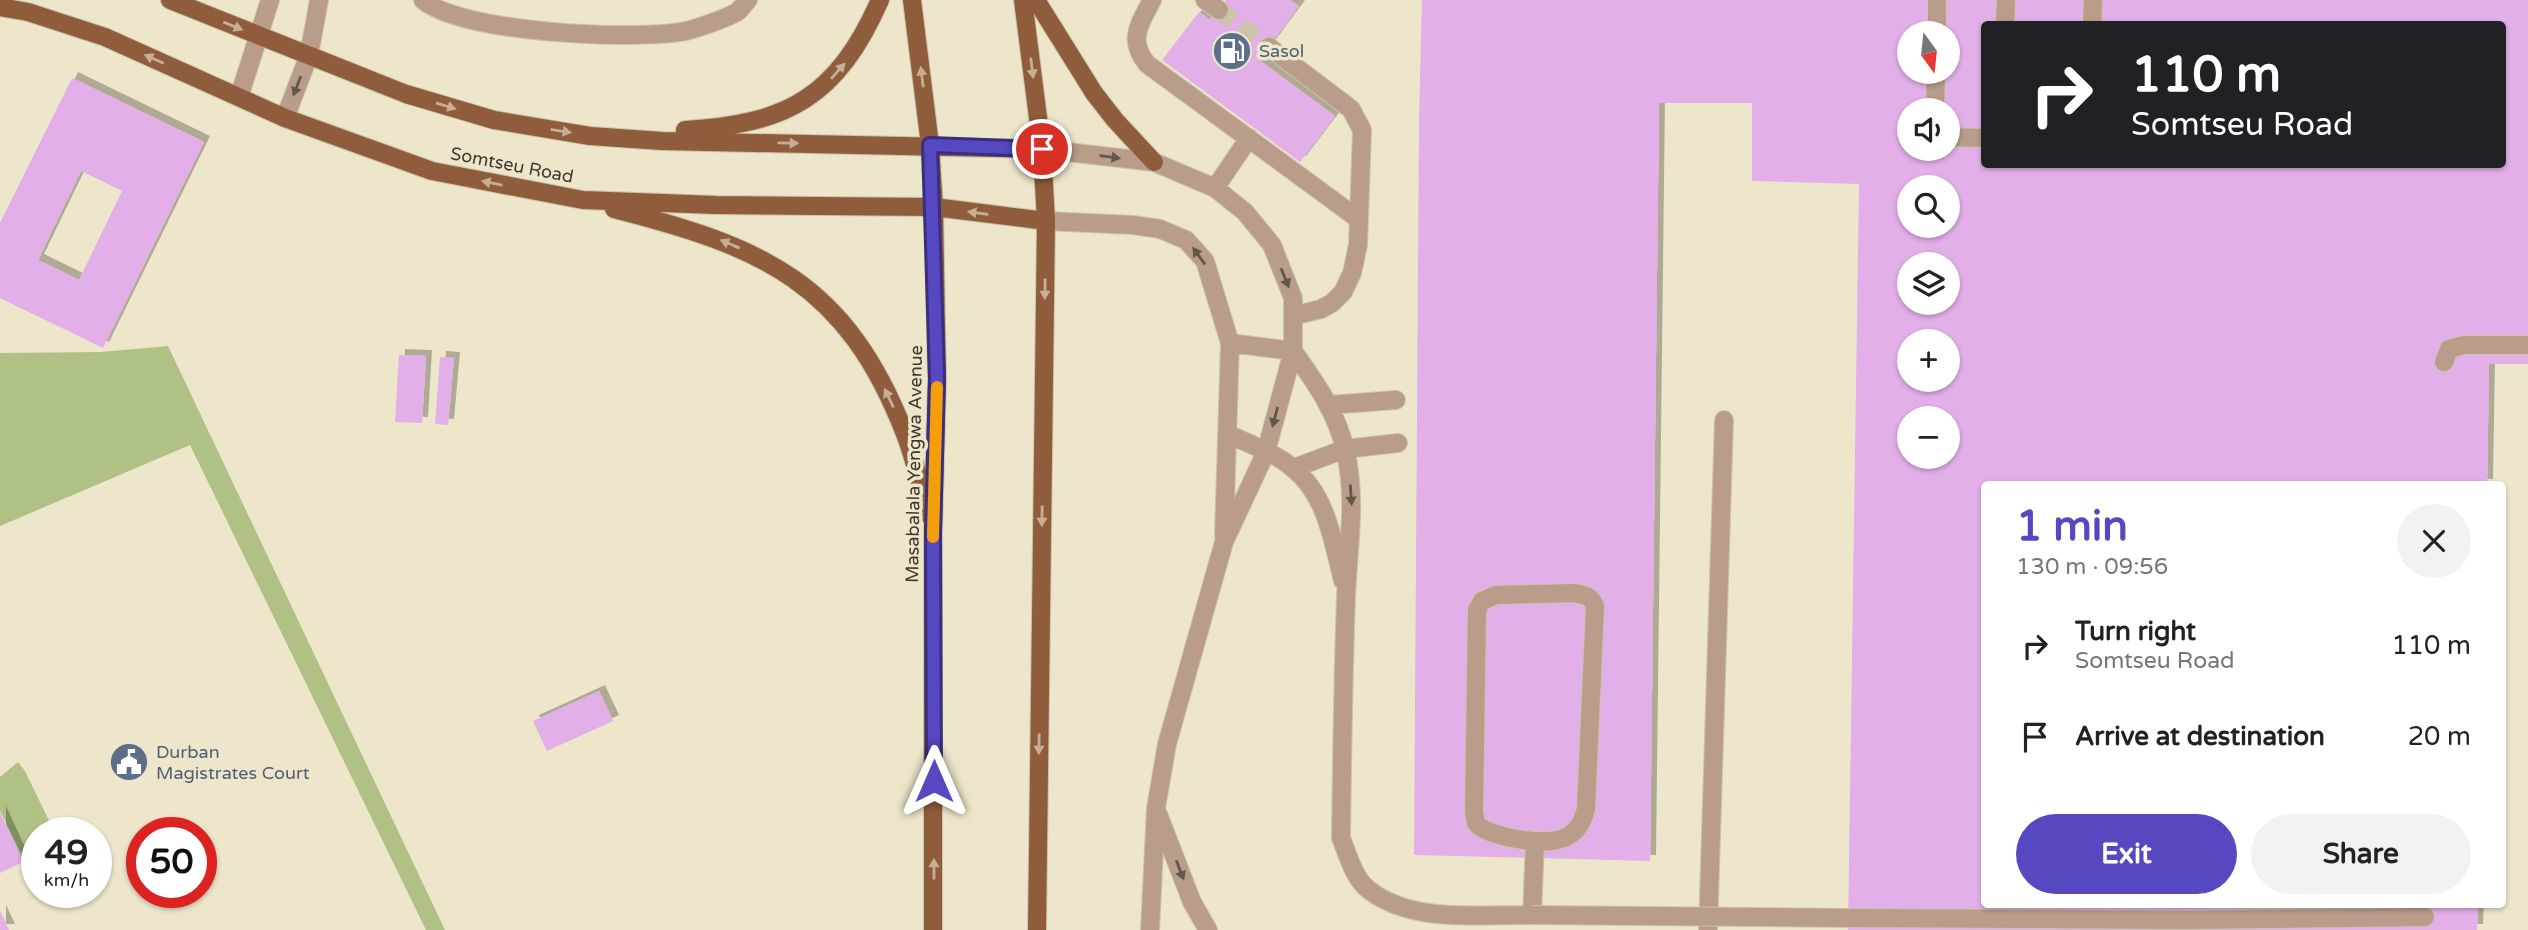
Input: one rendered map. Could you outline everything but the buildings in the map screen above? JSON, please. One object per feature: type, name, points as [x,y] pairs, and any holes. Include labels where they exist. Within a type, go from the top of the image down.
[{"type":"main road","points":[[170,0],[406,94],[494,120],[590,136],[676,141],[1042,149]]},
{"type":"main road","points":[[590,136],[724,128],[755,122],[783,111],[825,85],[841,69],[856,47],[880,0]]},
{"type":"main road","name":"Masabalala Yengwa Avenue","points":[[912,0],[930,145],[934,207],[937,379],[933,532],[933,930]]},
{"type":"main road","points":[[1023,0],[1042,149],[1046,220],[1037,930]]},
{"type":"main road","points":[[1036,0],[1094,93],[1154,162]]},
{"type":"main road","name":"Somtseu Road","points":[[0,7],[28,12],[105,37],[285,118],[432,172],[583,201],[934,207],[1046,220]]},
{"type":"main road","points":[[583,201],[678,225],[728,243],[784,272],[828,306],[860,346],[889,397],[906,436],[933,532]]},
{"type":"lane","points":[[239,97],[270,0]]},
{"type":"lane","points":[[285,118],[309,55],[319,0]]},
{"type":"lane","points":[[423,0],[432,8],[474,22],[560,32],[638,35],[688,31],[736,12],[748,0]]},
{"type":"lane","points":[[1152,0],[1136,32],[1136,46],[1147,64],[1357,218]]},
{"type":"lane","points":[[1937,0],[1937,21]]},
{"type":"lane","points":[[2005,21],[2006,0]]},
{"type":"lane","points":[[2092,21],[2093,0]]},
{"type":"lane","points":[[1269,47],[1350,109],[1362,131],[1358,245],[1352,273],[1343,292],[1321,309],[1293,316]]},
{"type":"lane","points":[[1960,137],[1981,138]]},
{"type":"lane","points":[[1215,188],[1248,138]]},
{"type":"lane","points":[[1042,149],[1154,162],[1215,188],[1245,212],[1272,244],[1293,298],[1293,351],[1266,452],[1224,542],[1167,744],[1156,808],[1150,930]]},
{"type":"lane","points":[[1046,220],[1160,229],[1186,240],[1205,261],[1230,343],[1224,542]]},
{"type":"lane","points":[[1230,343],[1293,351],[1329,405],[1345,449],[1352,494],[1352,521],[1346,594],[1341,838],[1352,868],[1367,889],[1400,906],[1425,913],[1532,915],[2188,920],[2425,917]]},
{"type":"lane","points":[[2444,362],[2446,354],[2454,346],[2528,345]]},
{"type":"lane","points":[[1329,405],[1396,400]]},
{"type":"lane","points":[[1707,930],[1724,420]]},
{"type":"lane","points":[[1228,434],[1294,468],[1317,495],[1328,522],[1346,594]]},
{"type":"lane","points":[[1294,468],[1345,449],[1398,443]]},
{"type":"lane","points":[[1496,595],[1585,595],[1592,599],[1595,606],[1586,809],[1583,821],[1564,839],[1535,841],[1490,834],[1476,823],[1478,610],[1482,601],[1496,595]]},
{"type":"lane","points":[[1156,808],[1192,902],[1208,930]]},
{"type":"lane","points":[[1532,915],[1535,841]]},
{"type":"green space","points":[[168,346],[445,930],[426,930],[190,445],[0,526],[0,353],[101,352]]},
{"type":"green space","points":[[18,762],[47,817],[21,817],[21,853],[0,811],[0,777]]},
{"type":"tunnel","points":[[1219,10],[1269,47]]},
{"type":"slow traffic","points":[[933,537],[937,387]]},
{"type":"place","name":"Sasol","points":[[1232,51]]},
{"type":"place","name":"Durban Magistrates Court","points":[[129,762]]},
{"type":"route","points":[[934,781],[933,532],[937,379],[934,207],[930,145],[1042,149]]}]
